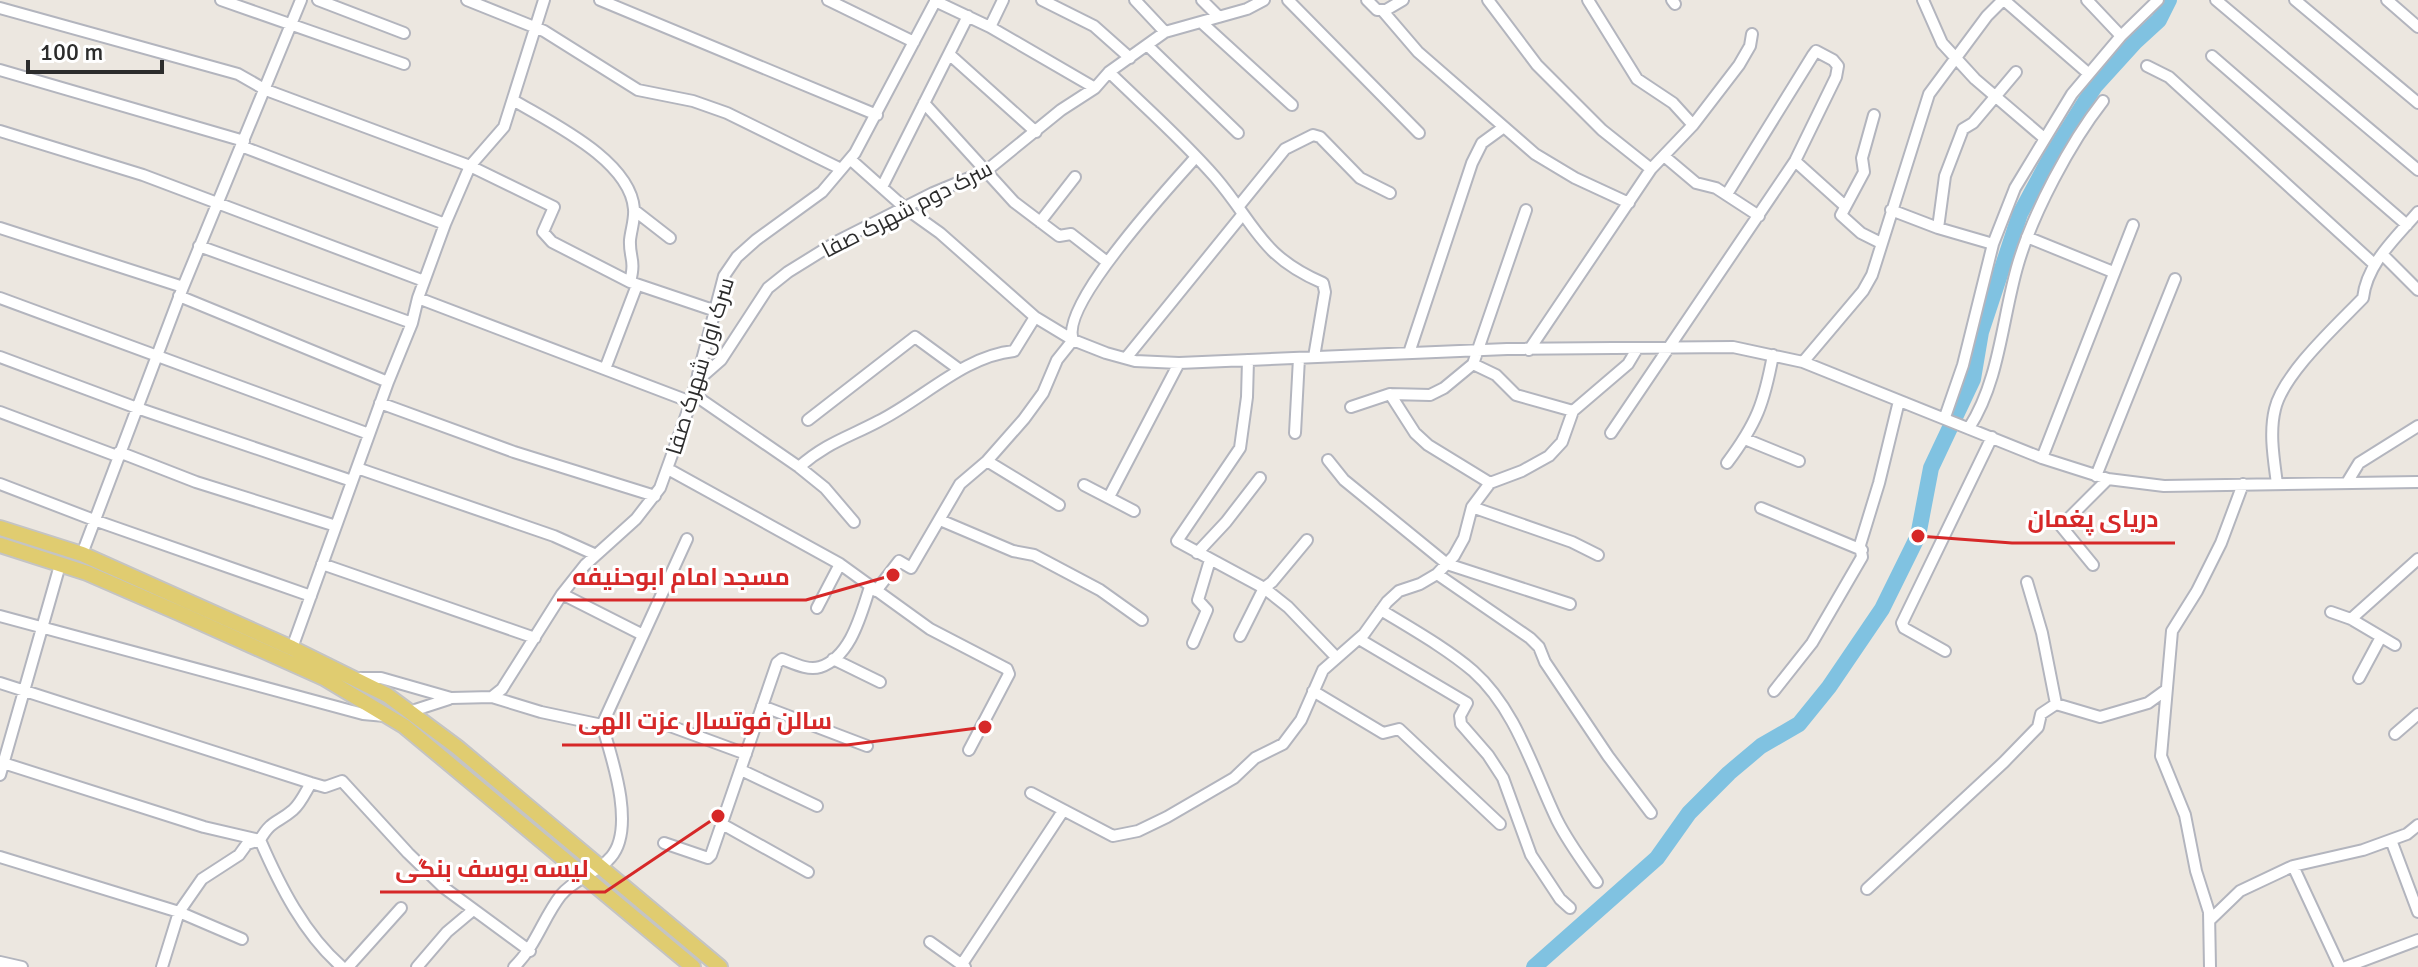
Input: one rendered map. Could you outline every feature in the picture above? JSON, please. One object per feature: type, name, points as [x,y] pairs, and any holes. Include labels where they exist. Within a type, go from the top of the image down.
[{"type":"main road","points":[[0,528],[82,554],[292,648],[387,695],[412,711],[720,967]]},
{"type":"main road","points":[[0,545],[87,573],[324,678],[384,712],[693,967]]},
{"type":"main road","points":[[384,712],[387,695]]},
{"type":"street","points":[[221,0],[404,64]]},
{"type":"street","points":[[82,554],[155,356],[301,0]]},
{"type":"street","points":[[318,0],[404,33]]},
{"type":"street","points":[[467,0],[534,26],[638,90],[693,101],[727,113],[841,169]]},
{"type":"street","points":[[292,648],[412,323],[445,224],[470,166],[504,127],[544,0]]},
{"type":"street","points":[[600,0],[877,115]]},
{"type":"street","points":[[828,0],[914,42]]},
{"type":"street","points":[[990,27],[1003,0]]},
{"type":"street","points":[[1042,0],[1094,26],[1130,58]]},
{"type":"street","points":[[1135,0],[1165,32]]},
{"type":"street","points":[[1202,0],[1219,17]]},
{"type":"street","name":"سرک دوم شهرک صفا","points":[[698,374],[705,374],[721,360],[768,288],[838,241],[986,171],[1061,110],[1095,88],[1109,72],[1165,32],[1247,9],[1264,0]]},
{"type":"street","points":[[1288,0],[1419,133]]},
{"type":"street","points":[[1367,0],[1377,10],[1403,0]]},
{"type":"street","points":[[1488,0],[1537,65],[1602,130],[1651,169]]},
{"type":"street","points":[[1588,0],[1637,79],[1673,103],[1693,125]]},
{"type":"street","points":[[1923,0],[1938,38],[1994,96],[2044,138]]},
{"type":"street","points":[[1803,362],[1863,291],[1872,275],[1929,94],[2003,0],[2089,74]]},
{"type":"street","points":[[1946,418],[1963,365],[1993,244],[2015,188],[2072,94],[2121,36],[2158,0]]},
{"type":"street","points":[[2216,0],[2418,170]]},
{"type":"street","points":[[2295,0],[2418,103]]},
{"type":"street","points":[[2387,0],[2418,27]]},
{"type":"street","points":[[936,1],[990,27],[1095,88]]},
{"type":"street","name":"سرک اول شهرک صفا","points":[[492,697],[502,689],[562,594],[594,554],[636,519],[655,496],[668,469],[692,398],[724,276],[737,257],[822,192],[850,159],[877,115],[936,1]]},
{"type":"street","points":[[2090,1],[2121,36]]},
{"type":"street","points":[[0,8],[238,74],[266,90],[470,166],[554,207],[543,232],[552,242],[634,284],[713,310]]},
{"type":"street","points":[[1382,10],[1418,52],[1504,127],[1554,166],[1629,203]]},
{"type":"street","points":[[882,187],[968,16]]},
{"type":"street","points":[[1201,22],[1292,105]]},
{"type":"street","points":[[1529,350],[1651,169],[1693,125],[1739,65],[1750,46],[1752,34]]},
{"type":"street","points":[[1147,45],[1238,133]]},
{"type":"street","points":[[1611,433],[1795,161],[1836,77],[1838,66],[1833,60],[1816,51],[1727,194]]},
{"type":"street","points":[[949,54],[1036,132]]},
{"type":"street","points":[[2212,56],[2407,225]]},
{"type":"street","points":[[2147,66],[2180,86],[2374,264]]},
{"type":"street","points":[[0,70],[242,144],[445,224]]},
{"type":"street","points":[[1109,72],[1215,177],[1269,250],[1288,266],[1323,283],[1325,292],[1314,357]]},
{"type":"street","points":[[1938,228],[1945,176],[1963,129],[1973,123],[2016,72]]},
{"type":"street","points":[[513,100],[578,140],[615,168],[629,189],[634,210],[630,245],[635,266],[634,284],[605,369]]},
{"type":"street","points":[[1966,426],[1987,396],[2027,237],[2059,173],[2103,101]]},
{"type":"street","points":[[924,103],[1014,202],[1059,236],[1071,234],[1107,262]]},
{"type":"street","points":[[1874,115],[1862,158],[1864,172],[1841,215],[1861,233],[1881,243]]},
{"type":"street","points":[[1409,353],[1472,163],[1482,143],[1504,127]]},
{"type":"street","points":[[0,131],[143,175],[424,281]]},
{"type":"street","points":[[1126,358],[1285,149],[1313,135],[1320,137],[1360,178],[1390,193]]},
{"type":"street","points":[[1664,156],[1696,183],[1727,194],[1759,216]]},
{"type":"street","points":[[664,843],[708,858],[711,855],[777,663],[782,659],[807,668],[819,668],[833,659],[854,633],[873,589],[899,561],[911,568],[960,484],[987,461],[1043,393],[1057,360],[1073,340],[1071,327],[1107,262],[1135,225],[1196,157]]},
{"type":"street","points":[[850,159],[1035,317],[1073,340],[1126,358],[1179,363],[1478,351],[1733,347],[1803,362],[2042,458],[2108,479],[2164,486],[2414,482],[2418,492]]},
{"type":"street","points":[[1795,161],[1845,206]]},
{"type":"street","points":[[1040,222],[1075,177]]},
{"type":"street","points":[[634,210],[670,238]]},
{"type":"street","points":[[1351,407],[1390,394],[1430,395],[1444,388],[1473,364],[1526,210]]},
{"type":"street","points":[[1891,210],[1993,244]]},
{"type":"street","points":[[2277,484],[2273,448],[2275,409],[2287,380],[2363,298],[2365,281],[2374,264],[2418,212]]},
{"type":"street","points":[[2042,458],[2133,225]]},
{"type":"street","points":[[0,228],[181,292],[388,382]]},
{"type":"street","points":[[2027,237],[2113,272]]},
{"type":"street","points":[[199,246],[412,323]]},
{"type":"street","points":[[2382,254],[2418,290]]},
{"type":"street","points":[[2096,476],[2175,279]]},
{"type":"street","points":[[0,298],[369,434]]},
{"type":"street","points":[[418,298],[605,369],[692,398],[799,467],[825,488],[854,522]]},
{"type":"street","points":[[799,467],[838,439],[878,422],[960,370],[997,353],[1014,351],[1035,317]]},
{"type":"street","points":[[808,420],[915,337],[960,370]]},
{"type":"street","points":[[1031,793],[1113,836],[1125,836],[1157,822],[1234,778],[1255,758],[1283,744],[1301,720],[1323,670],[1359,639],[1399,591],[1437,574],[1447,564],[1464,538],[1472,507],[1490,483],[1522,471],[1549,456],[1562,442],[1573,411],[1628,364],[1637,349]]},
{"type":"street","points":[[1727,463],[1762,408],[1773,355]]},
{"type":"street","points":[[0,357],[137,408],[352,481]]},
{"type":"street","points":[[1295,433],[1299,358]]},
{"type":"street","points":[[1248,360],[1240,448],[1177,540],[1264,588],[1288,607],[1336,657]]},
{"type":"street","points":[[1109,497],[1179,363]]},
{"type":"street","points":[[1473,364],[1496,375],[1516,395],[1573,411]]},
{"type":"street","points":[[1390,394],[1415,433],[1428,445],[1490,483]]},
{"type":"street","points":[[1774,691],[1812,643],[1859,563],[1860,545],[1899,401]]},
{"type":"street","points":[[380,403],[514,452],[655,496]]},
{"type":"street","points":[[0,412],[196,482],[336,526]]},
{"type":"street","points":[[2348,481],[2359,463],[2418,426]]},
{"type":"street","points":[[1945,651],[1904,628],[1902,623],[1992,437]]},
{"type":"street","points":[[1745,439],[1799,461]]},
{"type":"street","points":[[1328,460],[1354,489],[1447,564],[1570,604]]},
{"type":"street","points":[[987,461],[1059,505]]},
{"type":"street","points":[[357,468],[554,536],[594,554]]},
{"type":"street","points":[[668,469],[840,564],[930,629],[1007,669],[1009,674],[969,750]]},
{"type":"street","points":[[1197,553],[1260,478]]},
{"type":"street","points":[[2093,565],[2061,526],[2108,479]]},
{"type":"street","points":[[0,484],[311,596]]},
{"type":"street","points":[[2210,967],[2211,919],[2196,871],[2185,815],[2161,756],[2172,631],[2221,543],[2243,484]]},
{"type":"street","points":[[1084,485],[1134,511]]},
{"type":"street","points":[[1472,507],[1572,542],[1598,555]]},
{"type":"street","points":[[1761,508],[1862,550]]},
{"type":"street","points":[[940,520],[1013,551],[1034,555],[1100,590],[1142,620]]},
{"type":"street","points":[[514,967],[530,951],[562,894],[584,876],[602,867],[613,855],[620,838],[622,808],[602,725],[687,539]]},
{"type":"street","points":[[1240,636],[1264,588],[1307,540]]},
{"type":"street","points":[[2351,619],[2418,559]]},
{"type":"street","points":[[1193,643],[1207,610],[1198,600],[1210,560]]},
{"type":"street","points":[[322,564],[535,638]]},
{"type":"street","points":[[817,608],[840,564]]},
{"type":"street","points":[[0,775],[60,565]]},
{"type":"street","points":[[1437,574],[1539,647],[1545,662],[1608,756],[1651,813]]},
{"type":"street","points":[[2027,582],[2042,633],[2056,704]]},
{"type":"street","points":[[562,594],[643,635]]},
{"type":"street","points":[[1381,610],[1473,671],[1487,686],[1508,716],[1524,751],[1533,762],[1558,822],[1597,882]]},
{"type":"street","points":[[2331,612],[2351,619],[2395,645]]},
{"type":"street","points":[[0,616],[363,714],[384,712]]},
{"type":"street","points":[[2359,678],[2381,637]]},
{"type":"street","points":[[1359,639],[1467,703],[1460,716],[1461,724],[1503,778],[1531,855],[1560,899],[1570,908]]},
{"type":"street","points":[[833,659],[880,682]]},
{"type":"street","points":[[355,678],[381,678],[451,698]]},
{"type":"street","points":[[0,683],[311,783],[325,787],[342,781],[408,853],[472,911],[530,951]]},
{"type":"street","points":[[2056,704],[2100,717],[2148,703],[2166,690]]},
{"type":"street","points":[[1313,691],[1383,733],[1399,729],[1500,824]]},
{"type":"street","points":[[412,711],[451,698],[492,697],[541,712],[602,725]]},
{"type":"street","points":[[1867,889],[2004,762],[2038,727],[2041,714],[2056,704]]},
{"type":"street","points":[[762,706],[867,746]]},
{"type":"street","points":[[2395,734],[2418,714]]},
{"type":"street","points":[[670,726],[746,754]]},
{"type":"street","points":[[1,763],[204,827],[260,840]]},
{"type":"street","points":[[741,770],[817,806]]},
{"type":"street","points":[[162,967],[179,912],[202,879],[239,855],[247,844],[260,840],[279,817],[293,810],[311,783]]},
{"type":"street","points":[[930,942],[964,966],[1063,811]]},
{"type":"street","points":[[722,824],[808,872]]},
{"type":"street","points":[[2211,919],[2240,891],[2293,866],[2363,850],[2407,834],[2418,825]]},
{"type":"street","points":[[260,840],[278,881],[312,935],[345,967],[401,908]]},
{"type":"street","points":[[2391,840],[2418,912]]},
{"type":"street","points":[[0,857],[179,912],[242,939]]},
{"type":"street","points":[[2293,866],[2343,967],[2418,940]]},
{"type":"street","points":[[417,967],[447,932],[472,911]]},
{"type":"street","points":[[0,962],[21,967]]},
{"type":"waterway","points":[[1534,967],[1657,858],[1689,813],[1729,773],[1761,746],[1799,724],[1829,687],[1882,609],[1918,536],[1931,468],[1973,379],[1981,332],[2020,214],[2050,158],[2095,86],[2159,20],[2169,0]]},
{"type":"place","name":"دریای پغمان","points":[[1918,536]]},
{"type":"place","name":"مسجد امام ابوحنیفه","points":[[893,575]]},
{"type":"place","name":"سالن فوتسال عزت الهی","points":[[985,727]]},
{"type":"place","name":"لیسه یوسف بنگی","points":[[718,816]]}]
